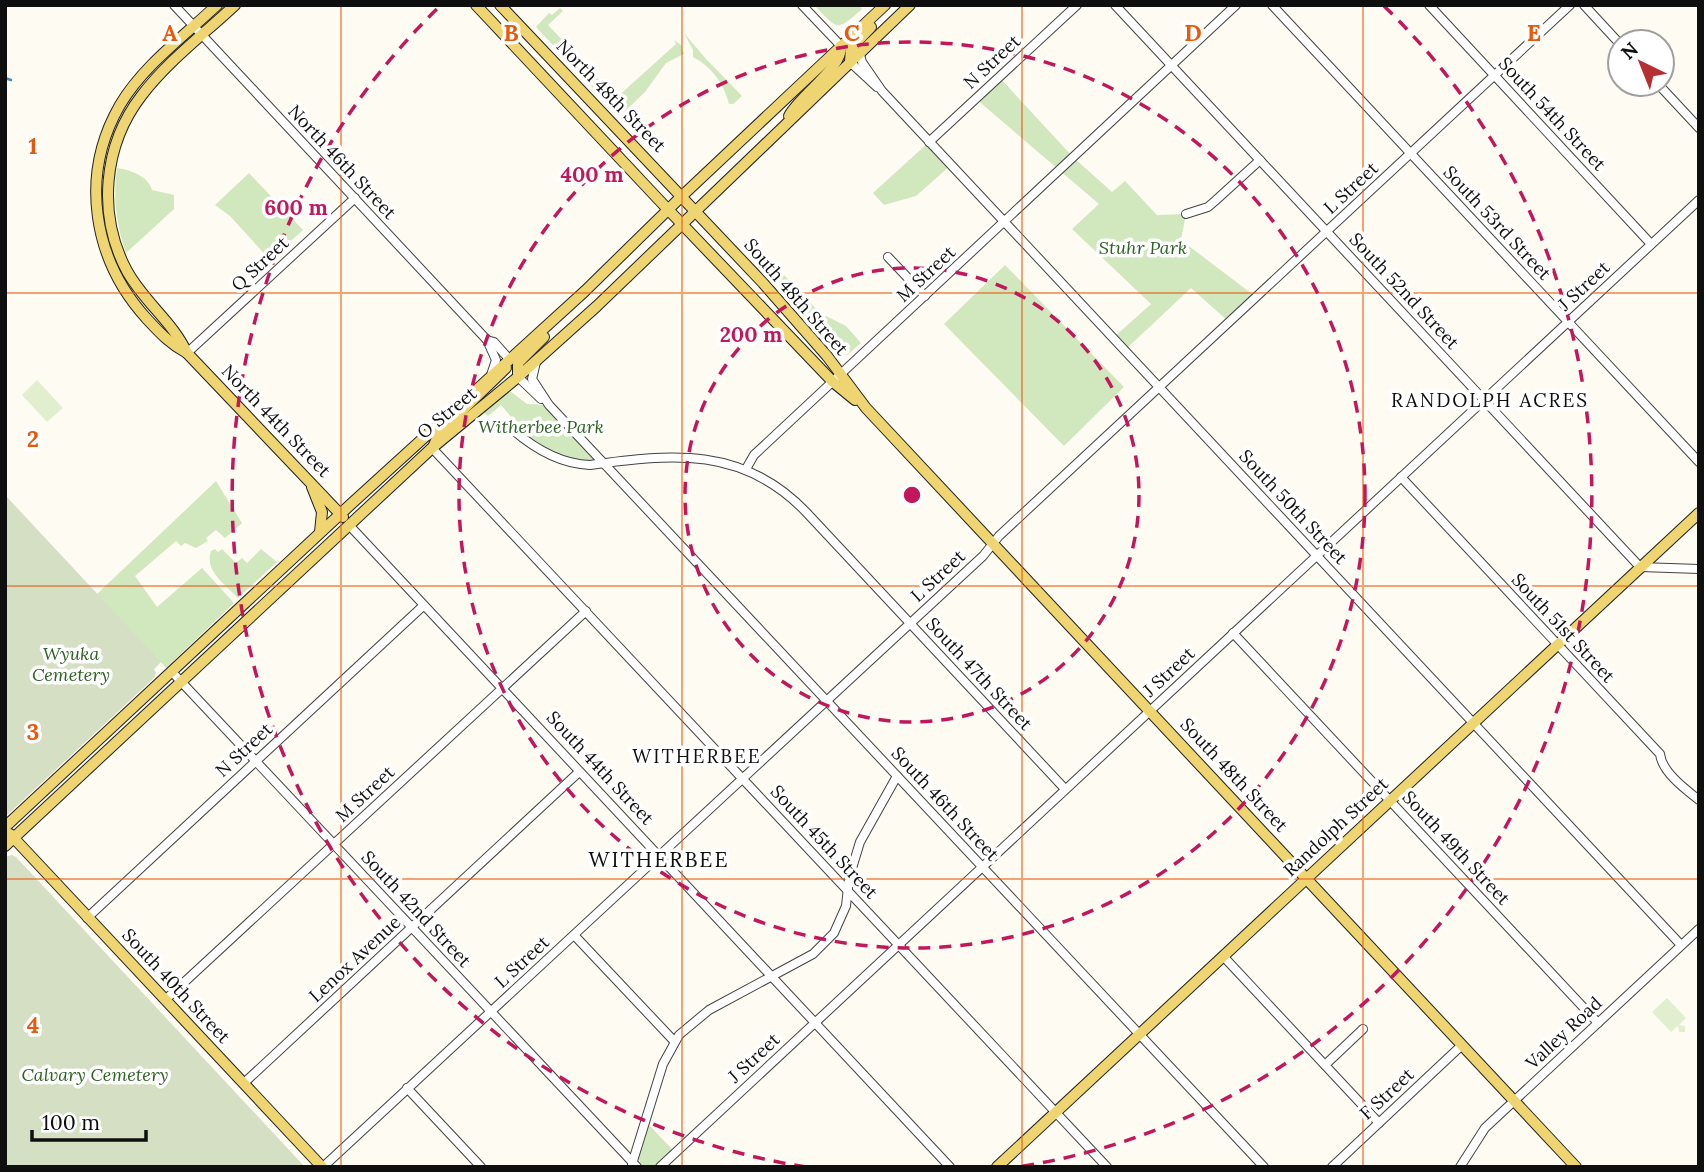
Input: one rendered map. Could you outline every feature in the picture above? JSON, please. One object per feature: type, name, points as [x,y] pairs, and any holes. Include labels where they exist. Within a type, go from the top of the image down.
[{"type":"main road","name":"North 44th Street","points":[[217,5],[140,78],[117,111],[99,162],[96,206],[102,243],[112,270],[126,294],[170,344],[187,353],[340,514]]},
{"type":"main road","name":"North 44th Street","points":[[187,353],[179,336],[144,297],[125,268],[112,231],[108,205],[111,162],[124,123],[152,83],[235,5]]},
{"type":"main road","name":"North 48th Street","points":[[476,5],[668,210]]},
{"type":"main road","name":"North 48th Street","points":[[500,5],[696,212]]},
{"type":"main road","name":"O Street","points":[[5,828],[319,533],[562,313],[885,5]]},
{"type":"main road","points":[[850,62],[850,52],[855,44],[893,5]]},
{"type":"main road","name":"O Street","points":[[10,842],[432,447],[518,377],[696,212],[910,5]]},
{"type":"main road","points":[[783,128],[793,108],[837,61],[842,52],[841,46]]},
{"type":"main road","name":"South 48th Street","points":[[668,210],[866,408],[1576,1167]]},
{"type":"main road","name":"South 48th Street","points":[[696,212],[804,330],[837,378]]},
{"type":"main road","points":[[518,377],[518,363],[544,337],[562,313]]},
{"type":"main road","points":[[432,447],[440,432],[501,375],[509,359]]},
{"type":"main road","points":[[310,481],[322,512],[319,533]]},
{"type":"main road","name":"Randolph Street","points":[[997,1167],[1699,513]]},
{"type":"main road","name":"South 44th Street","points":[[340,514],[349,525]]},
{"type":"main road","name":"South 40th Street","points":[[5,828],[10,842],[87,918],[323,1167]]},
{"type":"street","name":"North 46th Street","points":[[174,5],[487,340],[494,342],[509,359]]},
{"type":"street","points":[[802,5],[841,46]]},
{"type":"street","name":"N Street","points":[[929,142],[1077,5]]},
{"type":"street","name":"South 52nd Street","points":[[1115,5],[1640,567]]},
{"type":"street","name":"M Street","points":[[747,469],[754,455],[1236,5]]},
{"type":"street","name":"South 53rd Street","points":[[1272,5],[1699,462]]},
{"type":"street","name":"South 54th Street","points":[[1429,5],[1651,244]]},
{"type":"street","name":"L Street","points":[[323,1167],[983,556],[1159,387],[1570,5]]},
{"type":"street","points":[[1584,5],[1606,29]]},
{"type":"street","name":"South 50th Street","points":[[859,52],[862,62],[882,91],[1681,945]]},
{"type":"street","name":"South 50th Street","points":[[850,62],[882,91]]},
{"type":"street","points":[[1671,98],[1699,128]]},
{"type":"street","points":[[1186,214],[1208,207],[1260,160]]},
{"type":"street","name":"Q Street","points":[[187,353],[355,198]]},
{"type":"street","name":"J Street","points":[[660,1167],[1699,200]]},
{"type":"street","points":[[888,257],[925,296]]},
{"type":"street","points":[[487,340],[496,360],[491,375]]},
{"type":"street","name":"South 46th Street","points":[[537,359],[532,379],[549,405]]},
{"type":"street","name":"South 46th Street","points":[[518,377],[549,405],[1264,1167]]},
{"type":"street","points":[[513,430],[543,452],[564,461],[586,465],[685,457],[710,459],[747,469]]},
{"type":"street","name":"South 45th Street","points":[[432,447],[1107,1167]]},
{"type":"street","name":"South 47th Street","points":[[747,469],[796,502],[1065,789]]},
{"type":"street","name":"South 51st Street","points":[[1401,478],[1660,754],[1663,764],[1679,783],[1699,800]]},
{"type":"street","name":"South 44th Street","points":[[349,525],[950,1167]]},
{"type":"street","points":[[1640,567],[1699,569]]},
{"type":"street","name":"N Street","points":[[87,918],[423,606]]},
{"type":"street","name":"M Street","points":[[165,1000],[586,611]]},
{"type":"street","name":"South 49th Street","points":[[1233,633],[1598,1023]]},
{"type":"street","name":"South 42nd Street","points":[[173,672],[633,1165]]},
{"type":"street","name":"Lenox Avenue","points":[[243,1083],[579,772]]},
{"type":"street","points":[[633,1165],[663,1064],[674,1041],[701,1014],[813,954],[827,942],[846,906],[853,860],[864,832],[897,776]]},
{"type":"street","name":"Valley Road","points":[[1460,1167],[1480,1135],[1514,1101],[1699,929]]},
{"type":"street","points":[[574,934],[674,1041]]},
{"type":"street","points":[[1223,956],[1379,1123]]},
{"type":"street","points":[[1325,1065],[1363,1030]]},
{"type":"street","name":"F Street","points":[[1332,1167],[1462,1045]]},
{"type":"street","points":[[407,1088],[481,1167]]},
{"type":"green space","points":[[814,5],[859,5],[862,9],[846,22],[837,25]]},
{"type":"green space","points":[[560,8],[563,11],[548,25],[569,47],[575,45],[571,52],[563,56],[536,27],[549,13],[552,15]]},
{"type":"green space","points":[[684,33],[742,96],[733,104],[729,104],[724,90],[711,71],[693,57],[693,50]]},
{"type":"green space","points":[[674,40],[681,45],[684,54],[666,63],[645,92],[621,115],[616,109],[619,103],[612,108],[578,72],[581,69],[587,76],[596,77],[616,98],[676,44]]},
{"type":"green space","name":"Stuhr Park","points":[[999,77],[1073,157],[1112,192],[1125,181],[1157,215],[1186,214],[1181,240],[1256,297],[1229,322],[1191,288],[1125,350],[1113,338],[1151,304],[1072,229],[1099,204],[976,99]]},
{"type":"green space","points":[[929,142],[951,165],[916,196],[884,205],[873,193]]},
{"type":"green space","points":[[117,168],[138,174],[147,181],[152,190],[174,195],[174,209],[126,253],[116,211]]},
{"type":"green space","points":[[249,173],[303,230],[270,260],[230,216],[215,205]]},
{"type":"green space","points":[[1005,265],[1124,387],[1064,446],[944,324]]},
{"type":"green space","points":[[784,275],[820,313],[846,326],[861,343],[847,355],[834,349],[809,315],[778,282],[777,279]]},
{"type":"green space","points":[[37,380],[63,408],[47,422],[22,395]]},
{"type":"green space","name":"Witherbee Park","points":[[510,391],[527,404],[549,405],[603,463],[564,461],[513,430],[518,425],[501,405],[488,416],[484,413]]},
{"type":"green space","points":[[216,481],[242,523],[225,538],[216,530],[206,538],[208,541],[196,548],[185,543],[181,546],[176,541],[135,576],[157,607],[202,568],[234,603],[166,668],[97,594]]},
{"type":"green space","name":"Wyuka Cemetery","points":[[5,495],[161,662],[154,669],[154,678],[5,817]]},
{"type":"green space","points":[[215,549],[218,552],[222,549],[236,563],[242,558],[247,563],[261,549],[277,562],[238,598],[210,565],[211,551]]},
{"type":"green space","name":"Calvary Cemetery","points":[[12,855],[305,1167],[9,1167],[5,1163],[5,857]]},
{"type":"green space","points":[[1667,998],[1686,1018],[1679,1025],[1685,1026],[1685,1032],[1679,1032],[1678,1026],[1671,1032],[1652,1012]]},
{"type":"green space","points":[[649,1125],[672,1149],[653,1167],[642,1167],[638,1157]]},
{"type":"waterway","points":[[5,78],[11,80]]},
{"type":"district","name":"RANDOLPH ACRES","points":[[1490,400]]},
{"type":"district","name":"WITHERBEE","points":[[697,756]]},
{"type":"district","name":"WITHERBEE","points":[[659,860]]}]
